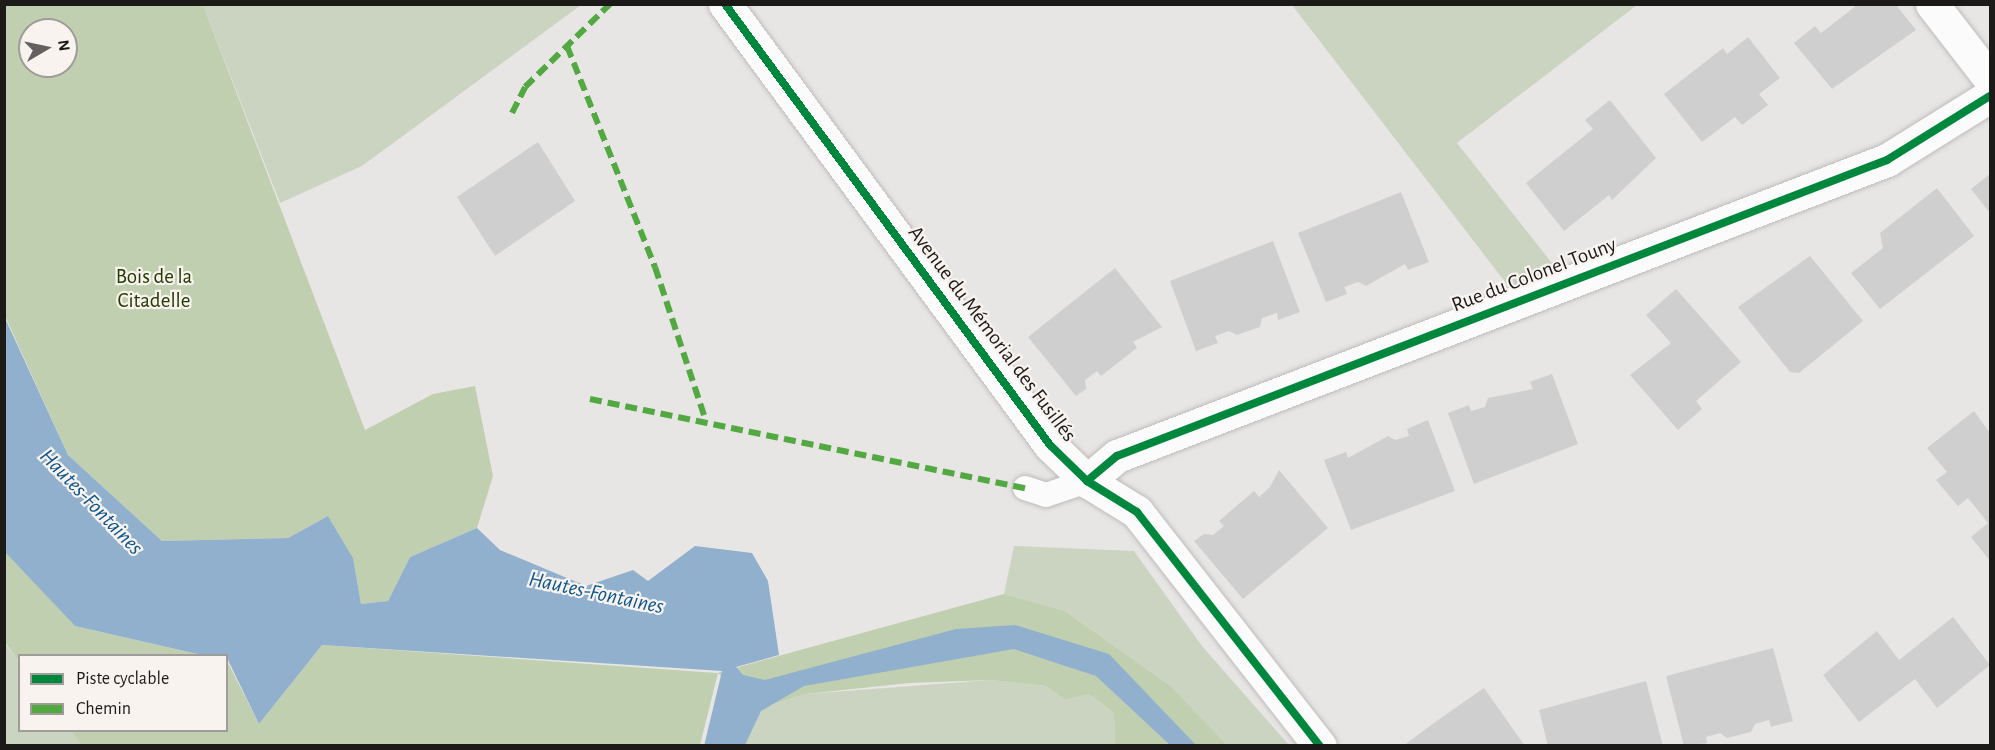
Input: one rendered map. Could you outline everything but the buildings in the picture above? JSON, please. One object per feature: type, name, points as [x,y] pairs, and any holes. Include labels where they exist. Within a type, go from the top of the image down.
[{"type":"street","name":"Avenue du Mémorial des Fusillés","points":[[725,4],[1050,445],[1087,482],[1137,512],[1320,746]]},
{"type":"street","points":[[1932,4],[1990,79]]},
{"type":"street","name":"Rue du Colonel Touny","points":[[1087,482],[1117,456],[1138,447],[1887,160],[1990,96]]},
{"type":"lane","points":[[1025,488],[1046,495],[1087,482]]},
{"type":"green space","name":"Bois de la Citadelle","points":[[4,5],[203,5],[365,430],[433,394],[475,386],[493,476],[477,528],[410,557],[388,601],[361,604],[353,558],[328,516],[288,538],[162,541],[68,455],[5,316]]},
{"type":"green space","points":[[203,5],[581,5],[362,166],[280,203]]},
{"type":"green space","points":[[1292,5],[1637,5],[1457,143],[1567,282],[1519,300]]},
{"type":"green space","points":[[1014,546],[1134,551],[1202,646],[1289,745],[1227,745],[1172,687],[1065,611],[1004,594]]},
{"type":"green space","points":[[4,550],[75,626],[198,654],[18,654],[18,661],[5,642]]},
{"type":"green space","points":[[1004,594],[1065,611],[1172,687],[1227,745],[1115,745],[1114,713],[1089,694],[1065,700],[1046,686],[990,680],[909,683],[806,694],[758,709],[718,673],[700,745],[83,746],[72,732],[228,732],[228,663],[259,724],[322,645],[717,673]]},
{"type":"green space","points":[[4,642],[18,661],[18,732],[72,732],[83,745],[5,745]]},
{"type":"green space","points":[[990,680],[1046,686],[1065,700],[1089,694],[1114,713],[1115,745],[744,746],[758,709],[806,694]]},
{"type":"water","name":"Hautes-Fontaines","points":[[4,316],[68,455],[162,541],[288,538],[328,516],[353,558],[361,604],[388,601],[410,557],[477,528],[500,550],[586,586],[633,570],[648,581],[695,546],[752,553],[768,581],[779,655],[736,667],[743,675],[765,680],[956,629],[1015,625],[1109,654],[1196,745],[1170,745],[1096,676],[1014,649],[804,686],[761,711],[745,745],[704,746],[722,671],[322,645],[259,724],[228,660],[228,654],[198,654],[75,626],[6,553]]},
{"type":"marked path","points":[[512,113],[525,87],[610,4]]},
{"type":"marked path","points":[[567,46],[655,267],[706,421]]},
{"type":"marked path","points":[[590,399],[1025,488]]},
{"type":"cycle path","points":[[725,4],[1050,445],[1087,481],[1137,512],[1320,746]]},
{"type":"cycle path","points":[[1087,481],[1117,456],[1887,160],[1990,96]]}]
